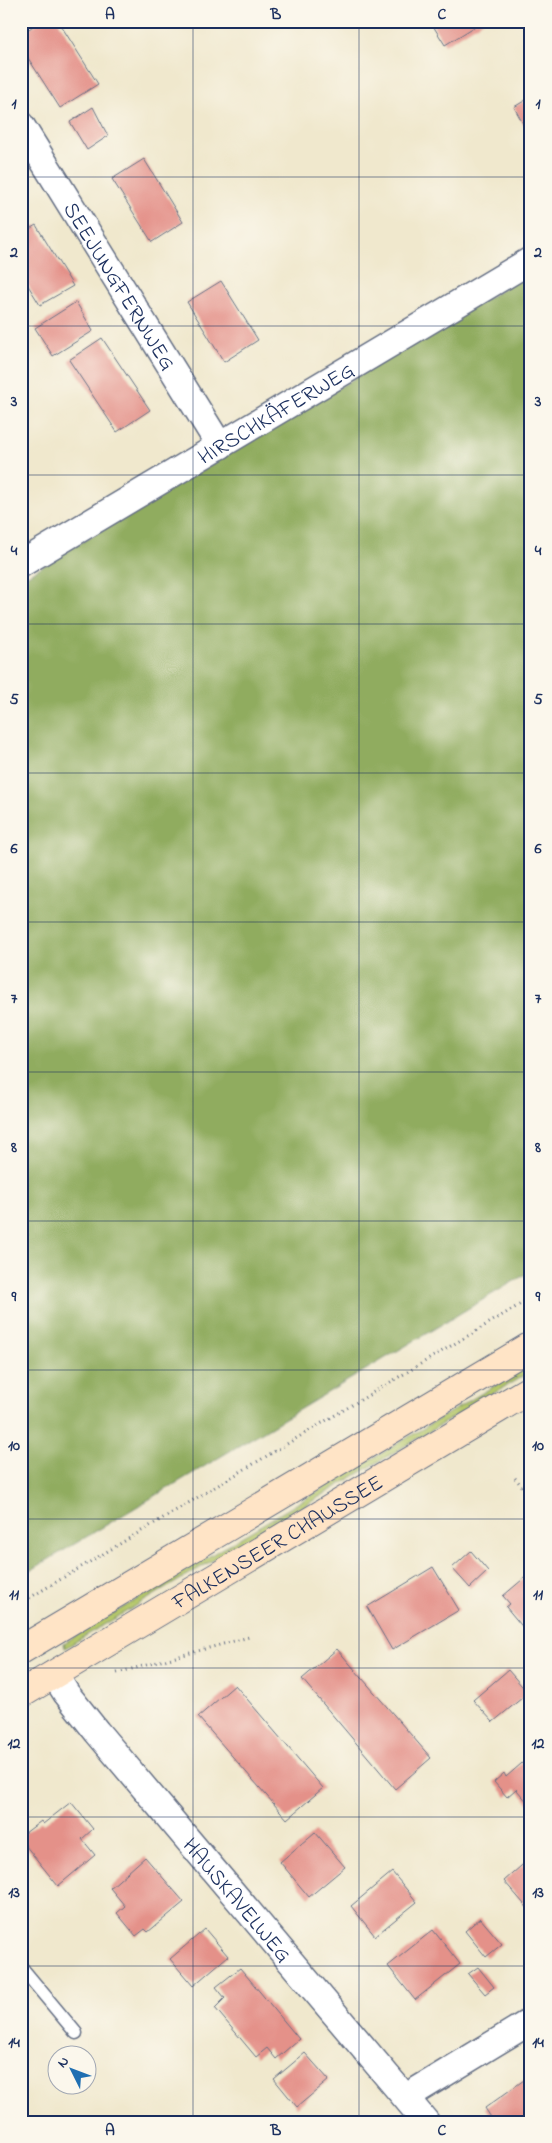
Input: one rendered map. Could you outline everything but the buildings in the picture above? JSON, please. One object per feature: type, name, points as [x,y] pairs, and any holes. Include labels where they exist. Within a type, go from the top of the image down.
[{"type":"main road","name":"FALKENSEER CHAUSSEE","points":[[28,1646],[531,1346]]},
{"type":"main road","name":"FALKENSEER CHAUSSEE","points":[[21,1694],[531,1389]]},
{"type":"main road","points":[[28,1646],[54,1674]]},
{"type":"street","name":"SEEJUNGFERNWEG","points":[[21,125],[220,446]]},
{"type":"street","name":"HIRSCHKÄFERWEG","points":[[21,564],[531,260]]},
{"type":"street","name":"HAUSKAVELWEG","points":[[54,1674],[66,1693],[97,1732],[426,2122]]},
{"type":"street","points":[[406,2097],[531,2021]]},
{"type":"lane","points":[[21,1967],[76,2033]]},
{"type":"path","points":[[21,1603],[531,1298]]},
{"type":"path","points":[[515,1478],[531,1497]]},
{"type":"path","points":[[108,1675],[249,1637]]},
{"type":"green space","points":[[531,272],[531,1271],[21,1576],[21,579]]},
{"type":"green space","points":[[531,1364],[531,1371],[65,1648],[64,1643]]}]
